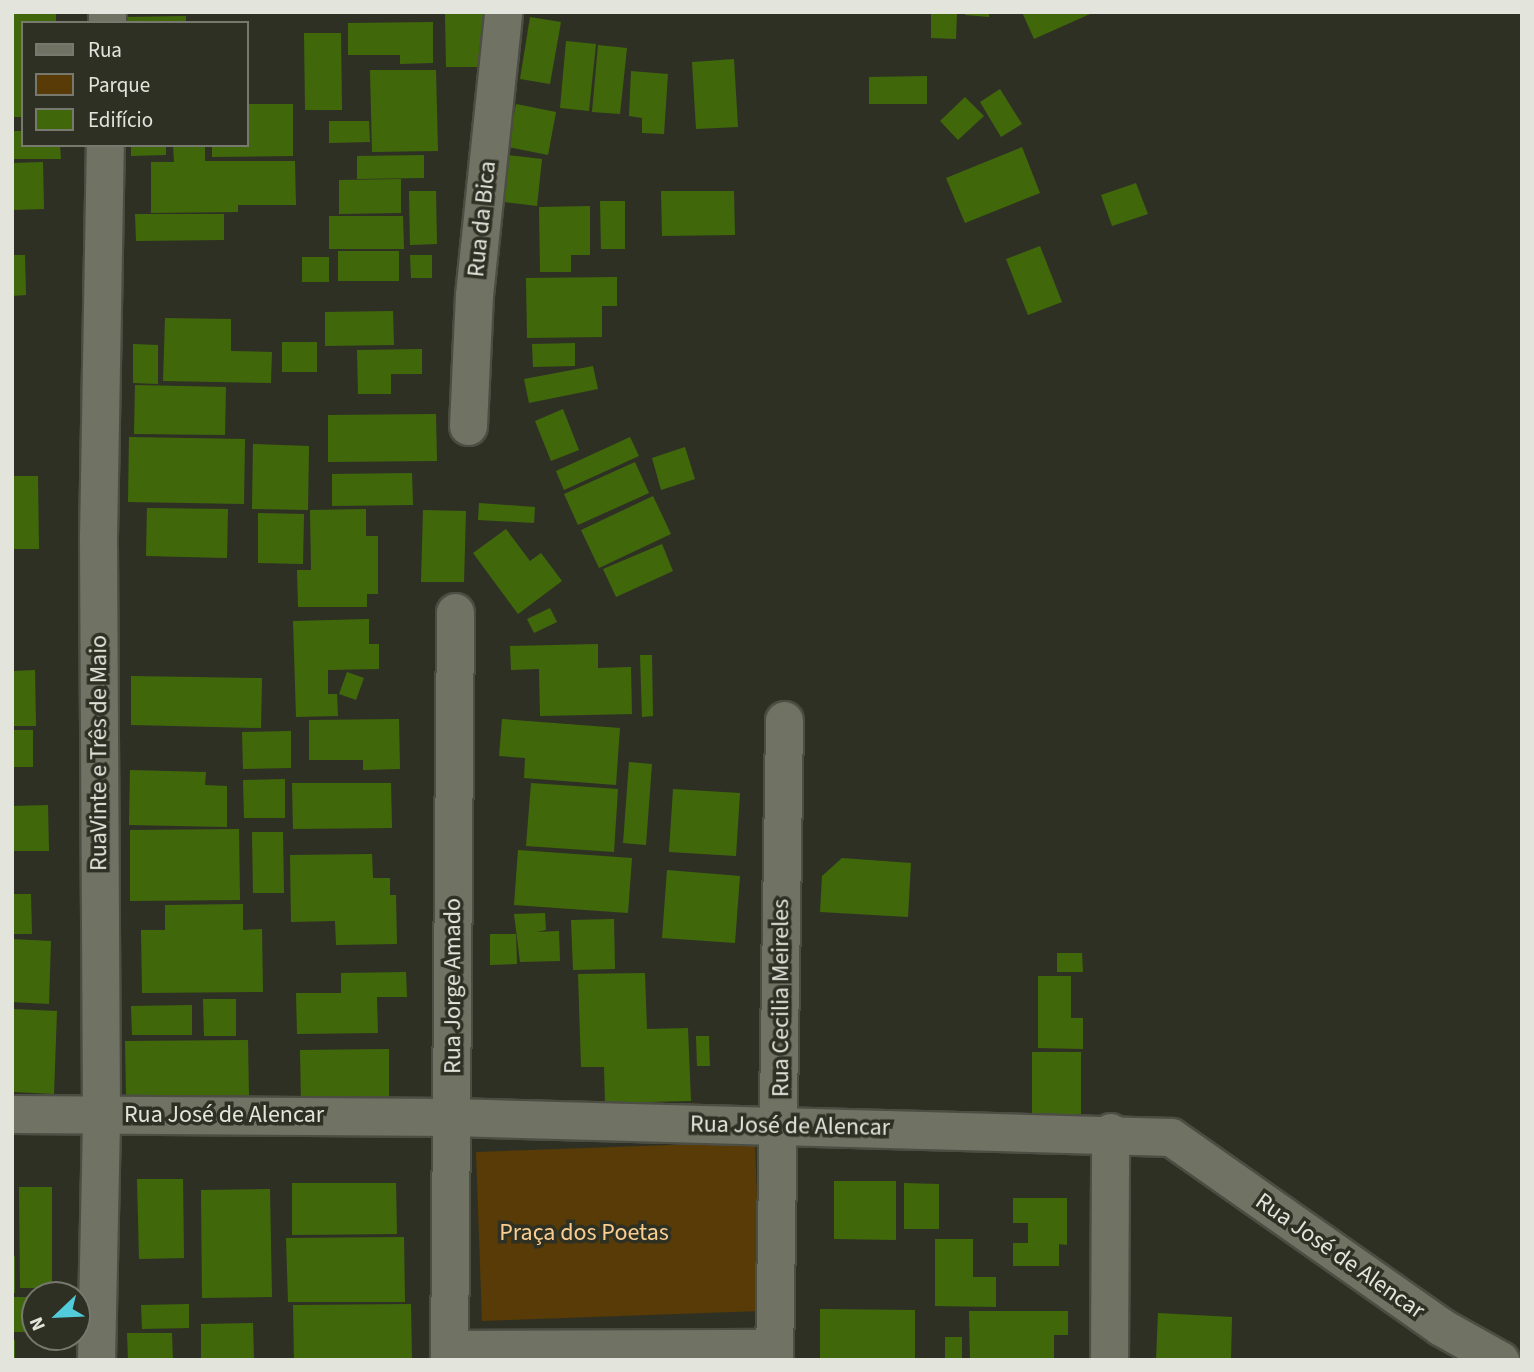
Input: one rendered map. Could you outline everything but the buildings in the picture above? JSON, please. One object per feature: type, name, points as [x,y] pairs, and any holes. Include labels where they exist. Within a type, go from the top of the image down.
[{"type":"street","name":"Rua da Bica","points":[[468,426],[474,295],[503,12]]},
{"type":"street","name":"RuaVinte e Três de Maio","points":[[96,1360],[101,1114],[98,537],[105,147]]},
{"type":"street","name":"Rua Jorge Amado","points":[[449,1354],[455,612]]},
{"type":"street","name":"Rua Cecilia Meireles","points":[[774,1354],[780,1127],[784,720]]},
{"type":"street","name":"Rua José de Alencar","points":[[12,1114],[452,1117],[780,1127],[1110,1132],[1171,1137],[1441,1344],[1500,1360]]},
{"type":"street","points":[[1109,1360],[1110,1132]]},
{"type":"street","points":[[449,1354],[774,1354]]},
{"type":"green space","name":"Praça dos Poetas","points":[[755,1142],[761,1311],[482,1321],[476,1152]]}]
